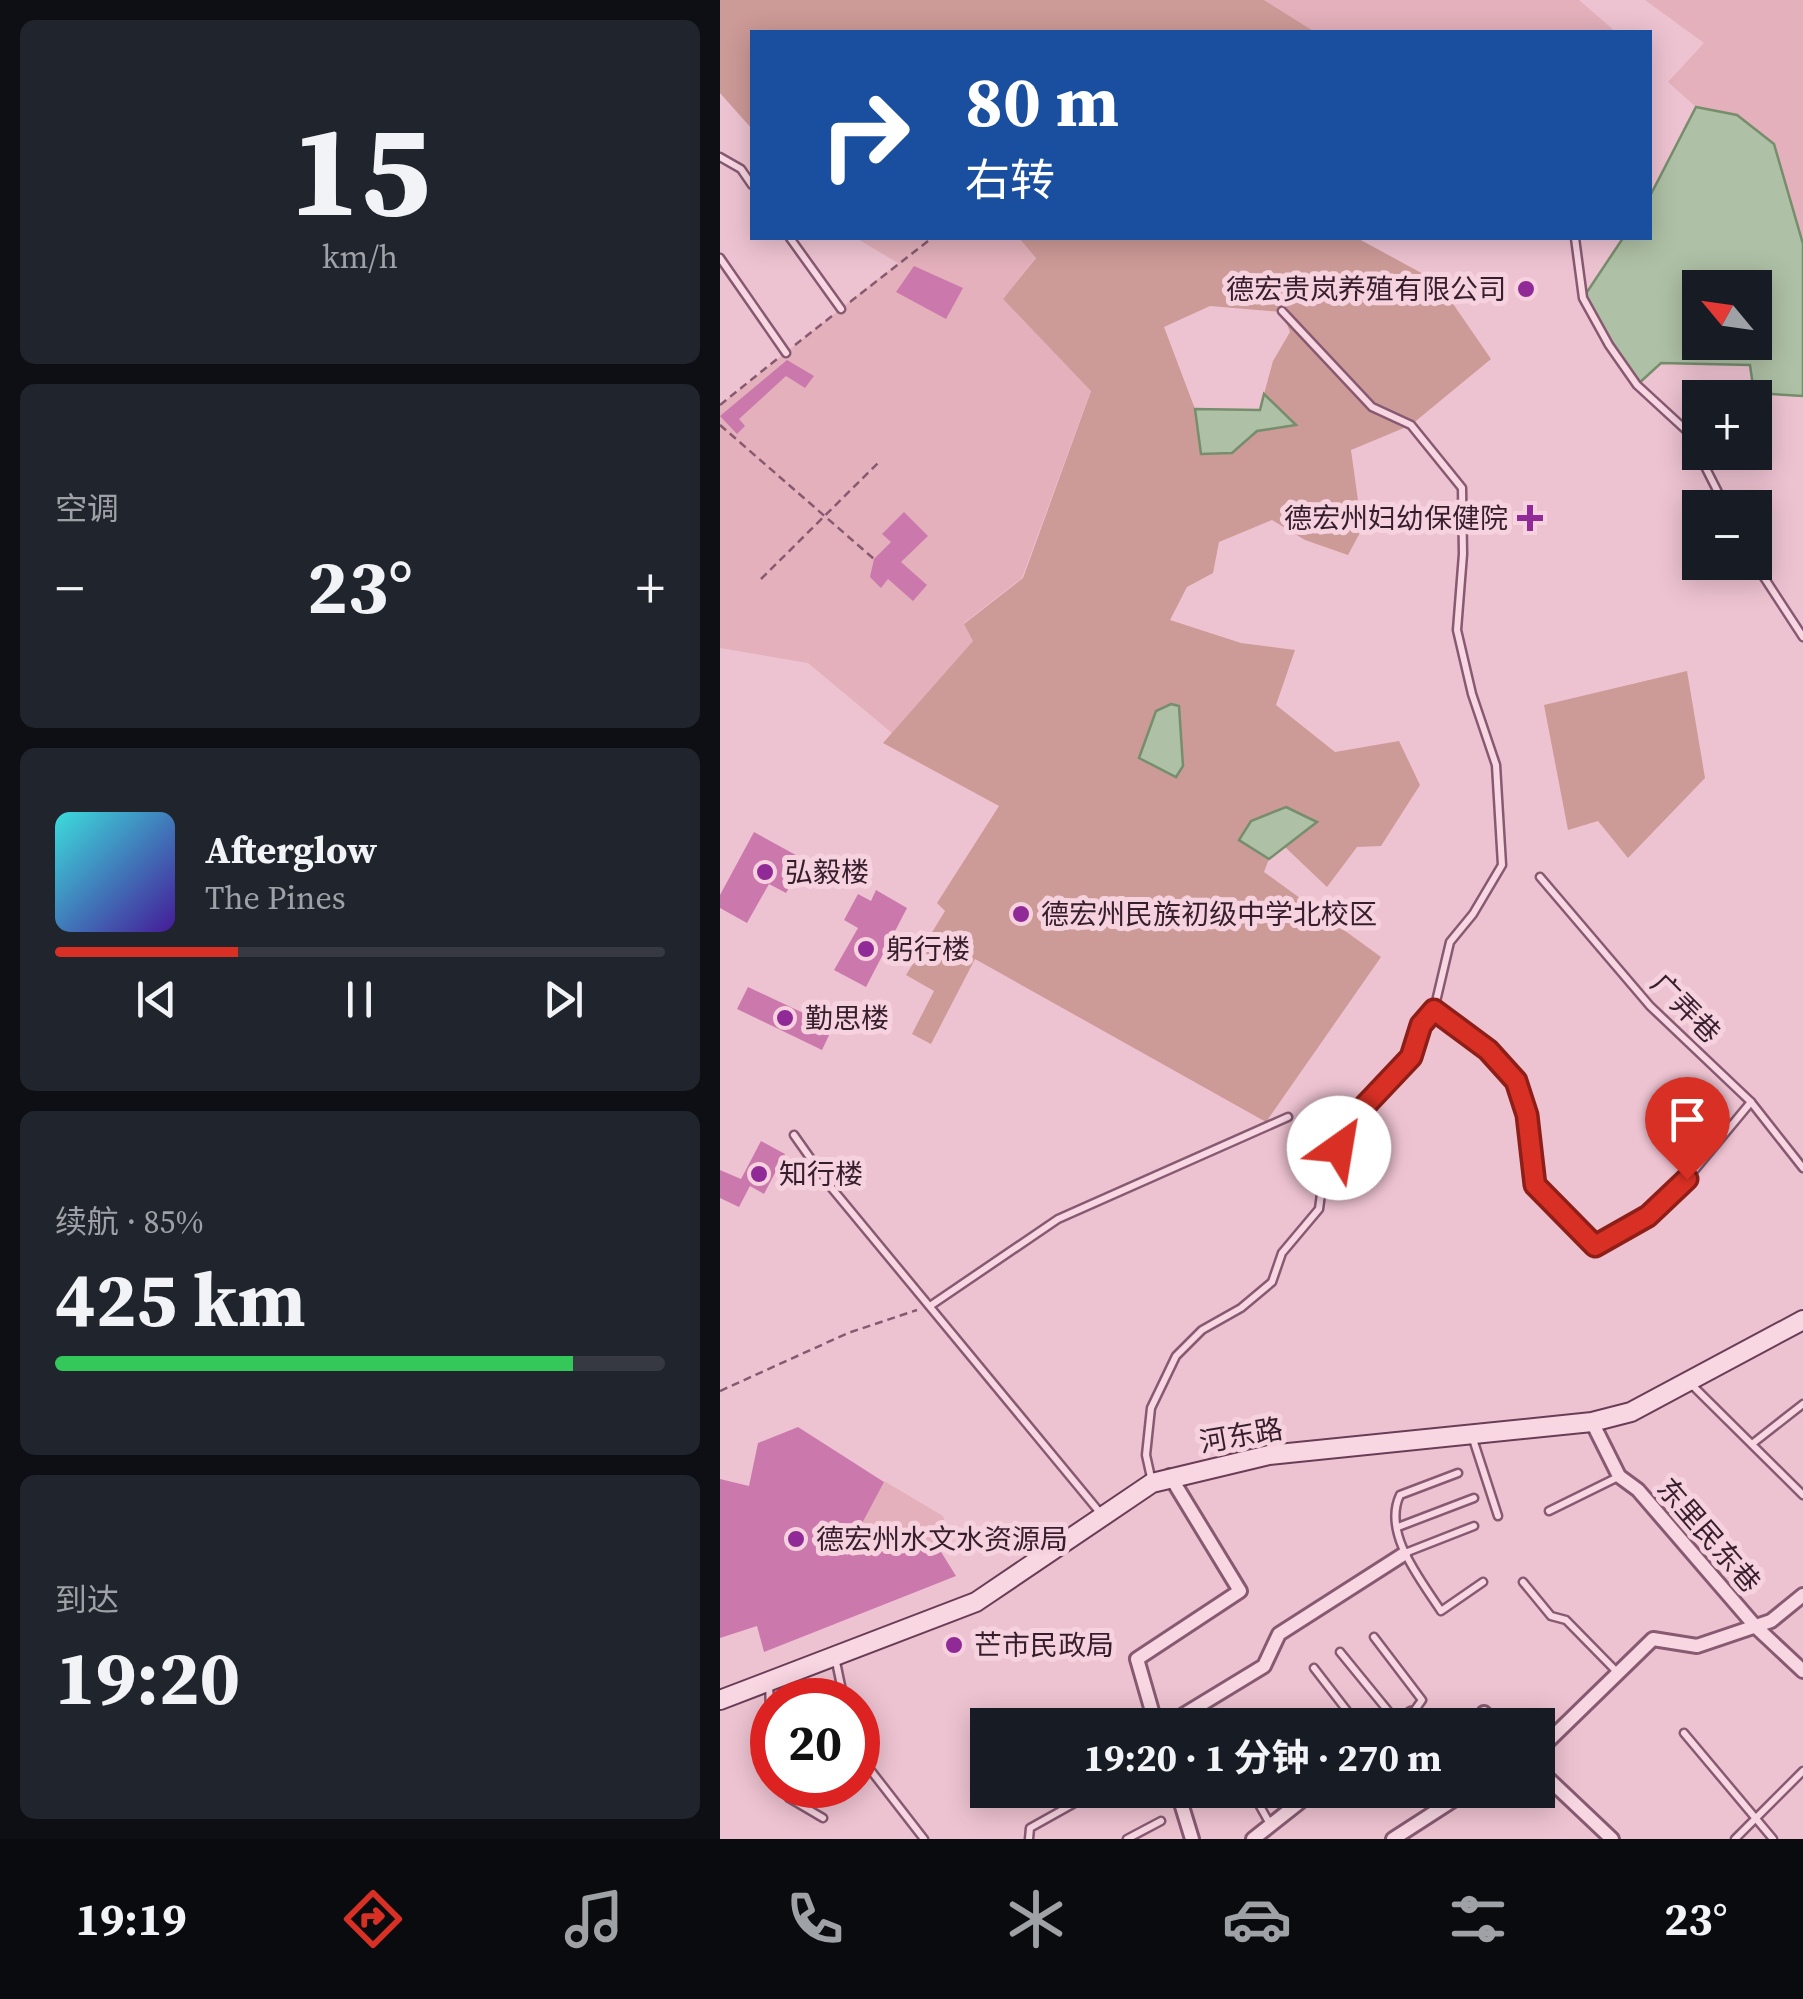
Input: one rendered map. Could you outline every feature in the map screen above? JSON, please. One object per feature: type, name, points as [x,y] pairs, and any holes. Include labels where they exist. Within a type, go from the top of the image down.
[{"type":"main road","name":"河东路","points":[[777,1678],[976,1602],[1161,1480],[1269,1455],[1592,1422],[1631,1412],[1803,1320]]},
{"type":"main road","name":"河东路","points":[[720,1700],[750,1688]]},
{"type":"street","name":"东里民东巷","points":[[1592,1422],[1619,1476],[1638,1490],[1756,1626],[1803,1671]]},
{"type":"street","points":[[1151,1708],[1137,1659],[1240,1591],[1161,1480]]},
{"type":"street","points":[[1195,1708],[1264,1666],[1280,1634],[1404,1554]]},
{"type":"street","points":[[1555,1734],[1654,1639],[1698,1646],[1771,1621],[1803,1595]]},
{"type":"street","points":[[1555,1784],[1612,1839]]},
{"type":"street","points":[[1182,1808],[1192,1839]]},
{"type":"street","points":[[1253,1839],[1292,1808]]},
{"type":"street","points":[[1393,1839],[1442,1808]]},
{"type":"lane","points":[[720,158],[740,169],[750,183]]},
{"type":"lane","points":[[791,240],[841,309]]},
{"type":"lane","points":[[1576,240],[1583,298],[1600,329],[1636,386],[1686,431],[1717,490]]},
{"type":"lane","points":[[720,258],[786,353]]},
{"type":"lane","points":[[1161,1480],[1146,1454],[1152,1408],[1176,1356],[1202,1330],[1241,1308],[1272,1282],[1282,1253],[1319,1208],[1323,1180],[1359,1112],[1411,1057],[1421,1025],[1434,1010],[1450,942],[1473,914],[1502,865],[1496,766],[1472,694],[1457,630],[1463,554],[1462,488],[1411,425],[1372,407],[1282,312]]},
{"type":"lane","points":[[1766,580],[1803,637]]},
{"type":"lane","name":"广弄巷","points":[[1540,877],[1650,1006],[1751,1102],[1803,1168]]},
{"type":"lane","points":[[1434,1010],[1488,1050],[1516,1081],[1527,1115],[1535,1185],[1595,1246],[1648,1216],[1687,1179],[1751,1102]]},
{"type":"lane","points":[[930,1306],[1058,1219],[1288,1116]]},
{"type":"lane","points":[[794,1135],[830,1186],[1103,1516]]},
{"type":"lane","points":[[1690,1383],[1803,1495]]},
{"type":"lane","points":[[1752,1444],[1803,1404]]},
{"type":"lane","points":[[1471,1434],[1498,1516]]},
{"type":"lane","points":[[1458,1473],[1400,1495],[1394,1508],[1404,1554],[1441,1611],[1483,1582]]},
{"type":"lane","points":[[1549,1510],[1619,1476]]},
{"type":"lane","points":[[1398,1527],[1474,1498]]},
{"type":"lane","points":[[1404,1554],[1474,1526]]},
{"type":"lane","points":[[1523,1582],[1551,1616],[1566,1620],[1618,1673]]},
{"type":"lane","points":[[1374,1637],[1422,1700],[1416,1708]]},
{"type":"lane","points":[[1340,1652],[1385,1708]]},
{"type":"lane","points":[[835,1656],[840,1678]]},
{"type":"lane","points":[[1314,1668],[1345,1708]]},
{"type":"lane","points":[[1684,1734],[1773,1839]]},
{"type":"lane","points":[[1735,1839],[1803,1772]]},
{"type":"lane","points":[[880,1782],[924,1839]]},
{"type":"lane","points":[[806,1808],[823,1818]]},
{"type":"lane","points":[[1029,1839],[1030,1828],[1066,1808]]},
{"type":"lane","points":[[1261,1808],[1271,1825]]},
{"type":"lane","points":[[1126,1839],[1160,1821]]},
{"type":"path","points":[[720,405],[929,240]]},
{"type":"path","points":[[720,425],[874,558]]},
{"type":"path","points":[[762,579],[881,460]]},
{"type":"path","points":[[720,1391],[848,1333],[930,1306]]},
{"type":"shaded area","points":[[720,0],[1264,0],[1312,30],[750,30],[750,127],[720,93]]},
{"type":"shaded area","points":[[1264,0],[1579,0],[1614,30],[1312,30]]},
{"type":"shaded area","points":[[1645,0],[1803,0],[1803,244],[1774,144],[1737,115],[1696,107],[1668,82],[1704,43]]},
{"type":"shaded area","points":[[1696,107],[1737,115],[1774,144],[1803,244],[1803,396],[1772,394],[1772,380],[1752,380],[1750,365],[1661,363],[1637,385],[1583,298],[1622,240],[1652,240],[1652,192]]},
{"type":"shaded area","points":[[859,240],[1021,240],[1036,257],[1003,299],[1091,390],[1022,578],[964,623],[973,641],[892,733],[808,663],[720,648],[720,405],[898,263]]},
{"type":"shaded area","points":[[1021,240],[1361,240],[1438,282],[1491,359],[1411,425],[1351,450],[1362,529],[1348,555],[1305,540],[1272,520],[1219,542],[1213,573],[1187,587],[1170,620],[1241,643],[1295,650],[1276,705],[1335,752],[1399,741],[1420,785],[1381,846],[1357,847],[1327,887],[1285,847],[1316,822],[1240,840],[1269,859],[1264,872],[1381,957],[1266,1122],[975,959],[931,1044],[912,1034],[934,991],[906,975],[945,911],[937,903],[999,806],[883,743],[973,641],[964,624],[1023,578],[1091,391],[1003,299],[1036,258]],"holes":[[[1210,306],[1282,312],[1290,332],[1273,361],[1264,394],[1295,424],[1257,431],[1201,454],[1195,409],[1164,327]]]},
{"type":"shaded area","points":[[1264,394],[1296,425],[1257,431],[1232,453],[1201,454],[1195,409],[1260,410]]},
{"type":"shaded area","points":[[1687,671],[1705,778],[1628,858],[1598,821],[1568,830],[1544,705]]},
{"type":"shaded area","points":[[1171,704],[1179,706],[1183,766],[1176,777],[1139,758],[1156,711]]},
{"type":"shaded area","points":[[1286,807],[1317,822],[1269,859],[1239,840],[1251,821]]},
{"type":"shaded area","points":[[884,1481],[943,1516],[951,1540],[938,1547],[889,1548],[858,1531]]},
{"type":"building","points":[[914,266],[963,288],[946,319],[896,292]]},
{"type":"building","points":[[787,360],[814,376],[805,388],[786,376],[739,419],[745,426],[737,434],[720,416]]},
{"type":"building","points":[[904,512],[928,536],[901,562],[927,585],[913,601],[888,579],[881,588],[870,577],[874,559],[891,542],[882,534]]},
{"type":"building","name":"弘毅楼","points":[[754,832],[805,860],[786,893],[769,884],[747,923],[720,908],[720,895]]},
{"type":"building","name":"躬行楼","points":[[876,890],[907,908],[866,987],[834,970],[858,928],[844,920],[858,894],[871,901]]},
{"type":"building","name":"勤思楼","points":[[748,987],[833,1027],[822,1050],[737,1009]]},
{"type":"building","name":"知行楼","points":[[761,1141],[785,1154],[764,1194],[750,1186],[739,1207],[720,1198],[720,1170],[741,1179]]},
{"type":"building","name":"德宏州水文水资源局","points":[[798,1427],[884,1482],[858,1531],[889,1548],[938,1547],[956,1576],[764,1652],[757,1626],[720,1638],[720,1479],[749,1486],[758,1443]]},
{"type":"place","name":"德宏贵岚养殖有限公司","points":[[1526,289]]},
{"type":"place","name":"德宏州妇幼保健院","points":[[1530,518]]},
{"type":"place","name":"弘毅楼","points":[[765,872]]},
{"type":"place","name":"德宏州民族初级中学北校区","points":[[1021,914]]},
{"type":"place","name":"躬行楼","points":[[866,949]]},
{"type":"place","name":"勤思楼","points":[[785,1018]]},
{"type":"place","name":"知行楼","points":[[759,1174]]},
{"type":"place","name":"德宏州水文水资源局","points":[[796,1539]]},
{"type":"place","name":"芒市民政局","points":[[954,1645]]},
{"type":"route","points":[[1339,1148],[1359,1112],[1411,1057],[1421,1025],[1434,1010],[1488,1050],[1516,1081],[1527,1115],[1535,1185],[1595,1246],[1648,1216],[1687,1179]]}]
